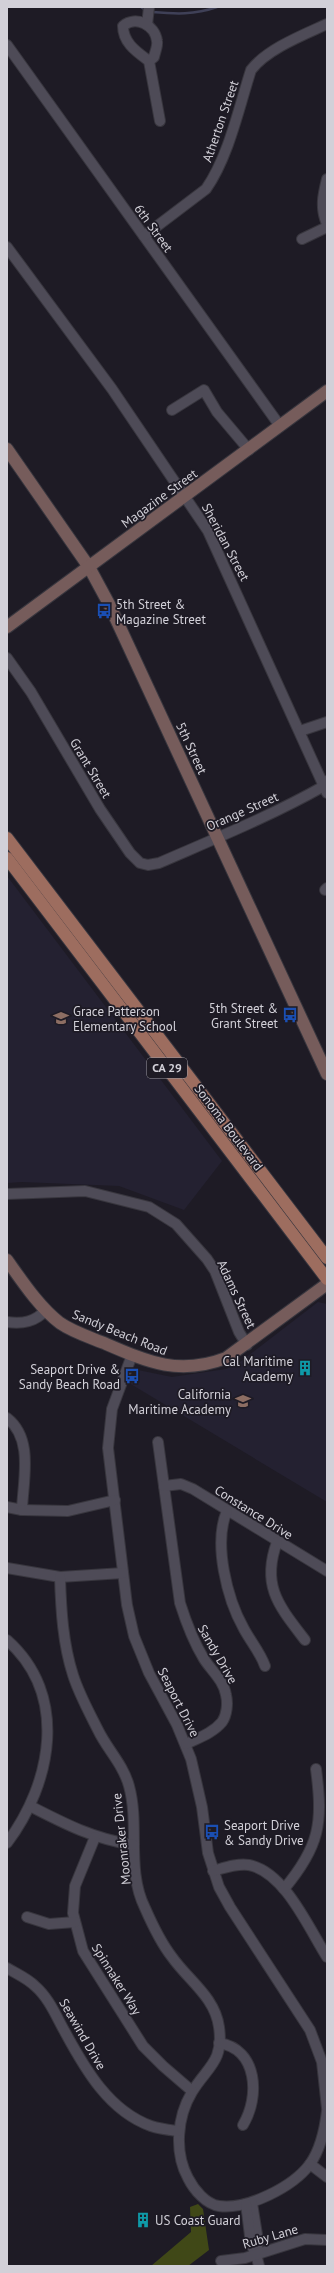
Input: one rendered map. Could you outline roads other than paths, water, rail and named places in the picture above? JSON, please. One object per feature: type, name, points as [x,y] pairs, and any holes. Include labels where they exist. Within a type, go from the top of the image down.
[{"type":"main road","name":"Sonoma Boulevard","points":[[7,838],[327,1258]]},
{"type":"main road","name":"Sonoma Boulevard","points":[[7,858],[327,1279]]},
{"type":"street","points":[[147,25],[149,7]]},
{"type":"street","points":[[149,61],[154,57],[157,42],[154,33],[147,25],[135,20],[124,26],[123,34],[133,49],[149,61],[160,121]]},
{"type":"street","name":"Atherton Street","points":[[144,236],[206,189],[212,180],[221,163],[251,70],[256,64],[290,42],[327,24]]},
{"type":"street","name":"6th Street","points":[[7,45],[280,426]]},
{"type":"street","points":[[327,179],[322,198],[324,216],[327,224]]},
{"type":"street","points":[[302,239],[327,227]]},
{"type":"street","name":"Sheridan Street","points":[[7,247],[112,389],[186,496],[208,531],[326,789]]},
{"type":"street","points":[[172,410],[204,390],[217,412],[248,450]]},
{"type":"street","name":"Magazine Street","points":[[7,626],[327,391]]},
{"type":"street","name":"5th Street","points":[[7,449],[89,567],[109,604],[218,836],[327,1074]]},
{"type":"street","name":"Grant Street","points":[[7,658],[31,692],[100,809],[130,853],[140,863],[148,865],[170,858]]},
{"type":"street","points":[[300,730],[327,722]]},
{"type":"street","points":[[326,789],[327,776]]},
{"type":"street","name":"Orange Street","points":[[170,858],[326,789]]},
{"type":"street","name":"Adams Street","points":[[7,1194],[85,1191],[150,1207],[176,1224],[215,1271],[239,1332],[247,1345]]},
{"type":"street","name":"Sandy Beach Road","points":[[7,1260],[46,1310],[60,1323],[75,1331],[153,1364],[170,1367],[213,1364],[226,1358],[247,1345],[327,1284]]},
{"type":"street","points":[[7,1322],[29,1322],[40,1316],[46,1310]]},
{"type":"street","name":"Seaport Drive","points":[[132,1355],[115,1396],[109,1427],[108,1448],[127,1605],[141,1655],[186,1744],[198,1788],[208,1853],[213,1870],[230,1908],[310,2030],[322,2062],[327,2108]]},
{"type":"street","points":[[7,1418],[20,1432],[24,1446],[22,1510]]},
{"type":"street","points":[[158,1442],[164,1486]]},
{"type":"street","name":"Constance Drive","points":[[164,1486],[181,1484],[193,1489],[277,1542],[327,1571]]},
{"type":"street","name":"Sandy Drive","points":[[164,1486],[176,1581],[186,1625],[204,1659],[223,1685],[226,1695],[226,1710],[223,1721],[214,1730],[186,1744]]},
{"type":"street","points":[[7,1507],[22,1510],[68,1510],[115,1500]]},
{"type":"street","points":[[227,1511],[220,1533],[228,1594],[244,1629],[261,1654],[265,1666]]},
{"type":"street","points":[[277,1542],[270,1564],[273,1588],[279,1606],[305,1640]]},
{"type":"street","points":[[7,1568],[60,1577],[123,1573]]},
{"type":"street","name":"Moonraker Drive","points":[[60,1577],[63,1626],[73,1675],[95,1725],[115,1756],[129,1786],[134,1812],[134,1869],[144,1907],[172,1957],[211,2004],[217,2016],[219,2043],[210,2070],[192,2091],[178,2131],[179,2149],[188,2179],[208,2202],[218,2206],[249,2203]]},
{"type":"street","points":[[7,1640],[30,1669],[42,1695],[47,1716],[48,1736],[46,1754],[40,1780],[30,1806],[7,1843]]},
{"type":"street","points":[[284,1889],[296,1874],[314,1841],[319,1819],[320,1803],[316,1769]]},
{"type":"street","points":[[30,1806],[108,1842],[134,1846]]},
{"type":"street","name":"Spinnaker Way","points":[[95,1837],[75,1886],[73,1913],[83,1951],[143,2046],[163,2066],[192,2091]]},
{"type":"street","points":[[213,1870],[236,1865],[249,1865],[272,1875],[284,1889],[326,1955]]},
{"type":"street","points":[[27,1917],[49,1924],[75,1922]]},
{"type":"street","name":"Seawind Drive","points":[[7,1968],[26,1978],[42,1993],[79,2058],[98,2085],[115,2104],[132,2117],[152,2126],[178,2131]]},
{"type":"street","points":[[219,2043],[233,2046],[240,2052],[252,2071],[253,2091],[250,2113],[243,2124]]},
{"type":"street","points":[[259,2266],[256,2254],[251,2244],[249,2203],[280,2189],[310,2164],[319,2144],[327,2112]]},
{"type":"street","points":[[310,2164],[327,2177]]},
{"type":"street","name":"Ruby Lane","points":[[221,2261],[256,2254],[305,2239],[327,2240]]},
{"type":"waterway","points":[[152,12],[185,13],[209,10],[217,7]]},
{"type":"place","name":"5th Street & Magazine Street","points":[[104,611]]},
{"type":"place","name":"5th Street & Grant Street","points":[[290,1015]]},
{"type":"place","name":"Grace Patterson Elementary School","points":[[61,1018]]},
{"type":"place","name":"Cal Maritime Academy","points":[[305,1368]]},
{"type":"place","name":"Seaport Drive & Sandy Beach Road","points":[[132,1376]]},
{"type":"place","name":"California Maritime Academy","points":[[243,1401]]},
{"type":"place","name":"Seaport Drive & Sandy Drive","points":[[212,1832]]},
{"type":"place","name":"US Coast Guard","points":[[143,2220]]}]
